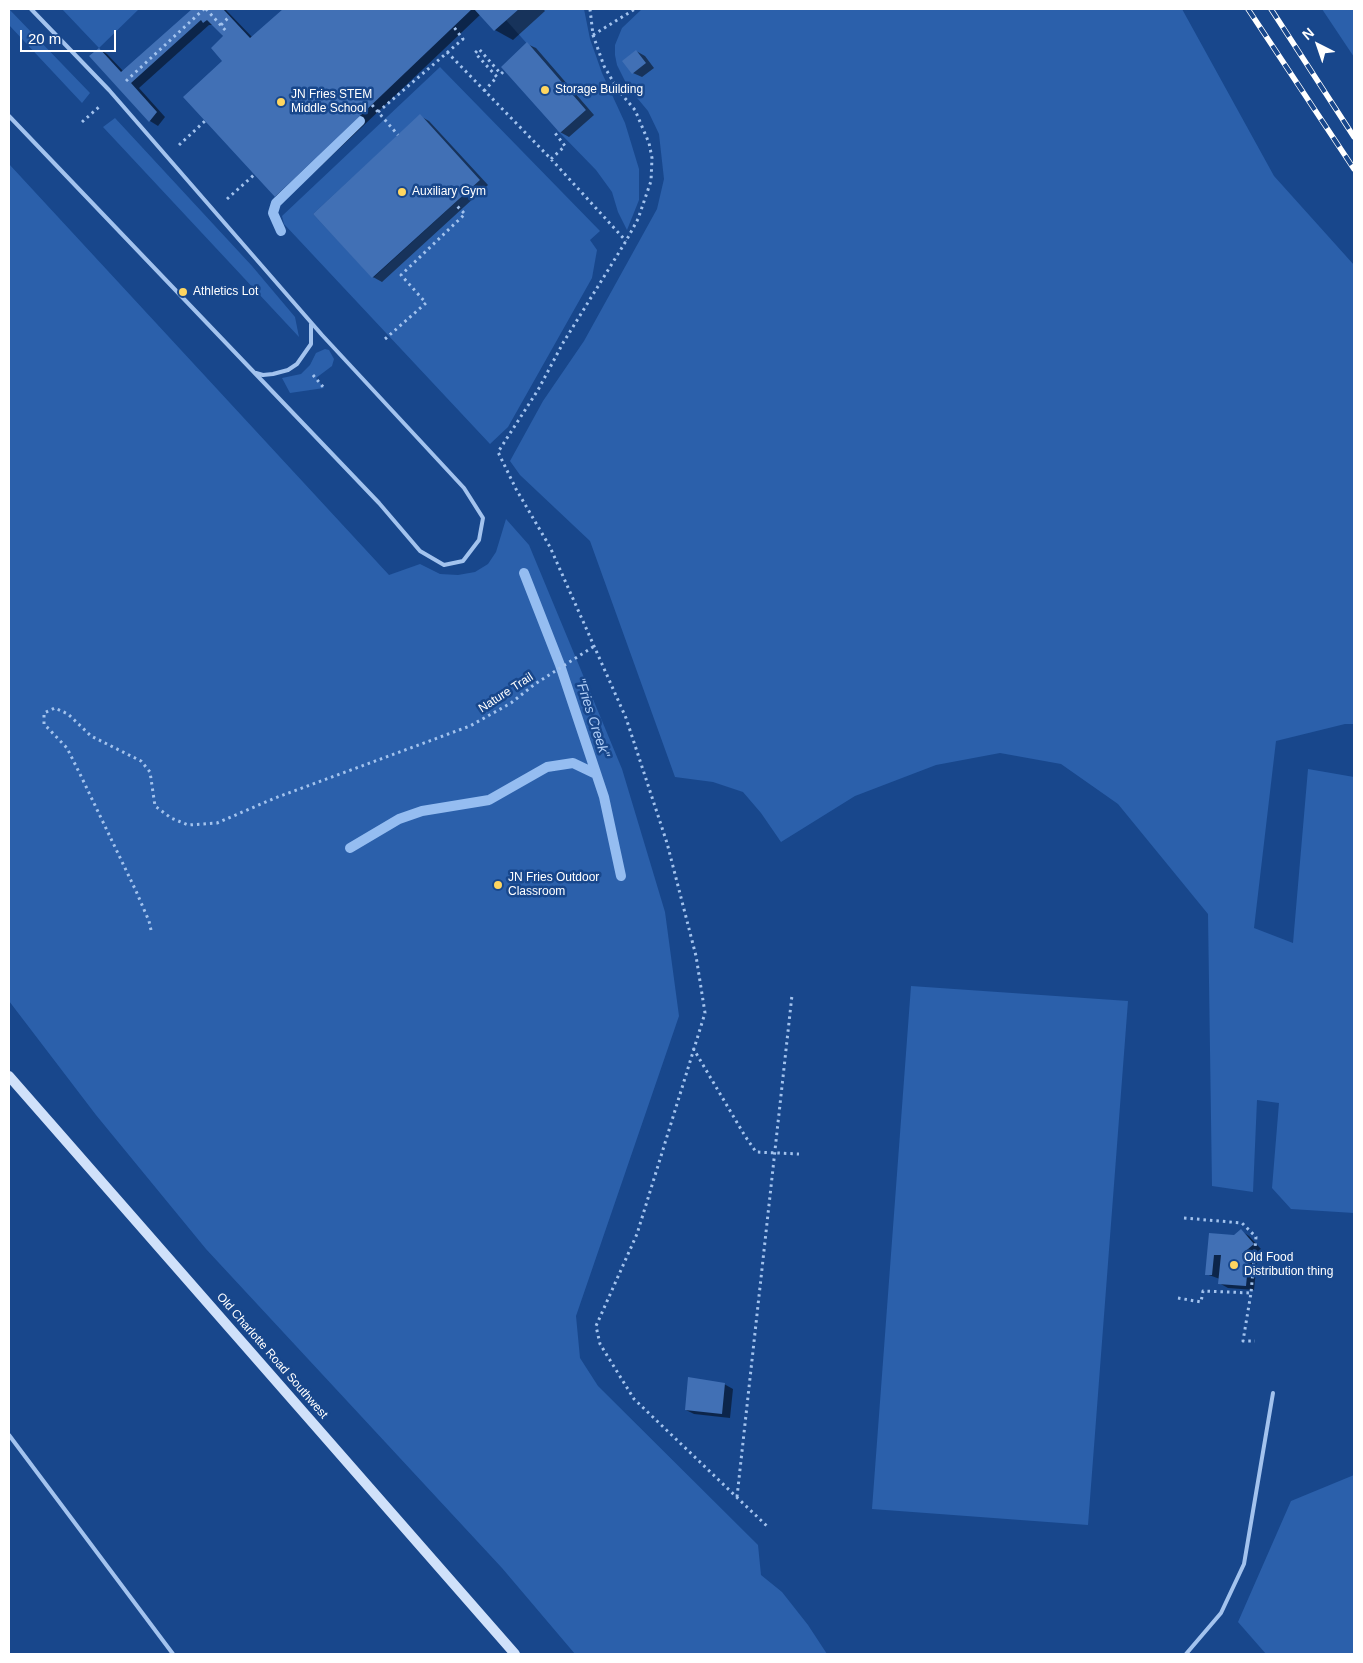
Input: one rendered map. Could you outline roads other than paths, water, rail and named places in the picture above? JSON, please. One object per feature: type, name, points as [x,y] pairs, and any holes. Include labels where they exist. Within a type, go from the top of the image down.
[{"type":"main road","name":"Old Charlotte Road Southwest","points":[[9,1076],[515,1654]]},
{"type":"lane","points":[[9,116],[379,503],[420,551],[444,565],[463,561],[479,540],[483,518],[464,488],[311,322],[109,90],[32,9]]},
{"type":"lane","points":[[254,372],[263,375],[273,374],[288,370],[297,364],[311,344],[311,322]]},
{"type":"lane","points":[[1186,1654],[1221,1613],[1244,1564],[1273,1393]]},
{"type":"lane","points":[[9,1435],[173,1654]]},
{"type":"waterway","points":[[281,231],[273,213],[276,203],[360,121]]},
{"type":"waterway","name":"\"Fries Creek\"","points":[[524,573],[560,665],[604,797],[621,876]]},
{"type":"waterway","points":[[350,848],[399,819],[422,811],[489,800],[547,767],[573,763],[596,774]]},
{"type":"railway","points":[[1248,9],[1354,169]]},
{"type":"railway","points":[[1271,9],[1354,137]]},
{"type":"place","name":"Storage Building","points":[[545,90]]},
{"type":"place","name":"JN Fries STEM Middle School","points":[[281,102]]},
{"type":"place","name":"Auxiliary Gym","points":[[402,192]]},
{"type":"place","name":"Athletics Lot","points":[[183,292]]},
{"type":"place","name":"JN Fries Outdoor Classroom","points":[[498,885]]},
{"type":"place","name":"Old Food Distribution thing","points":[[1234,1265]]}]
